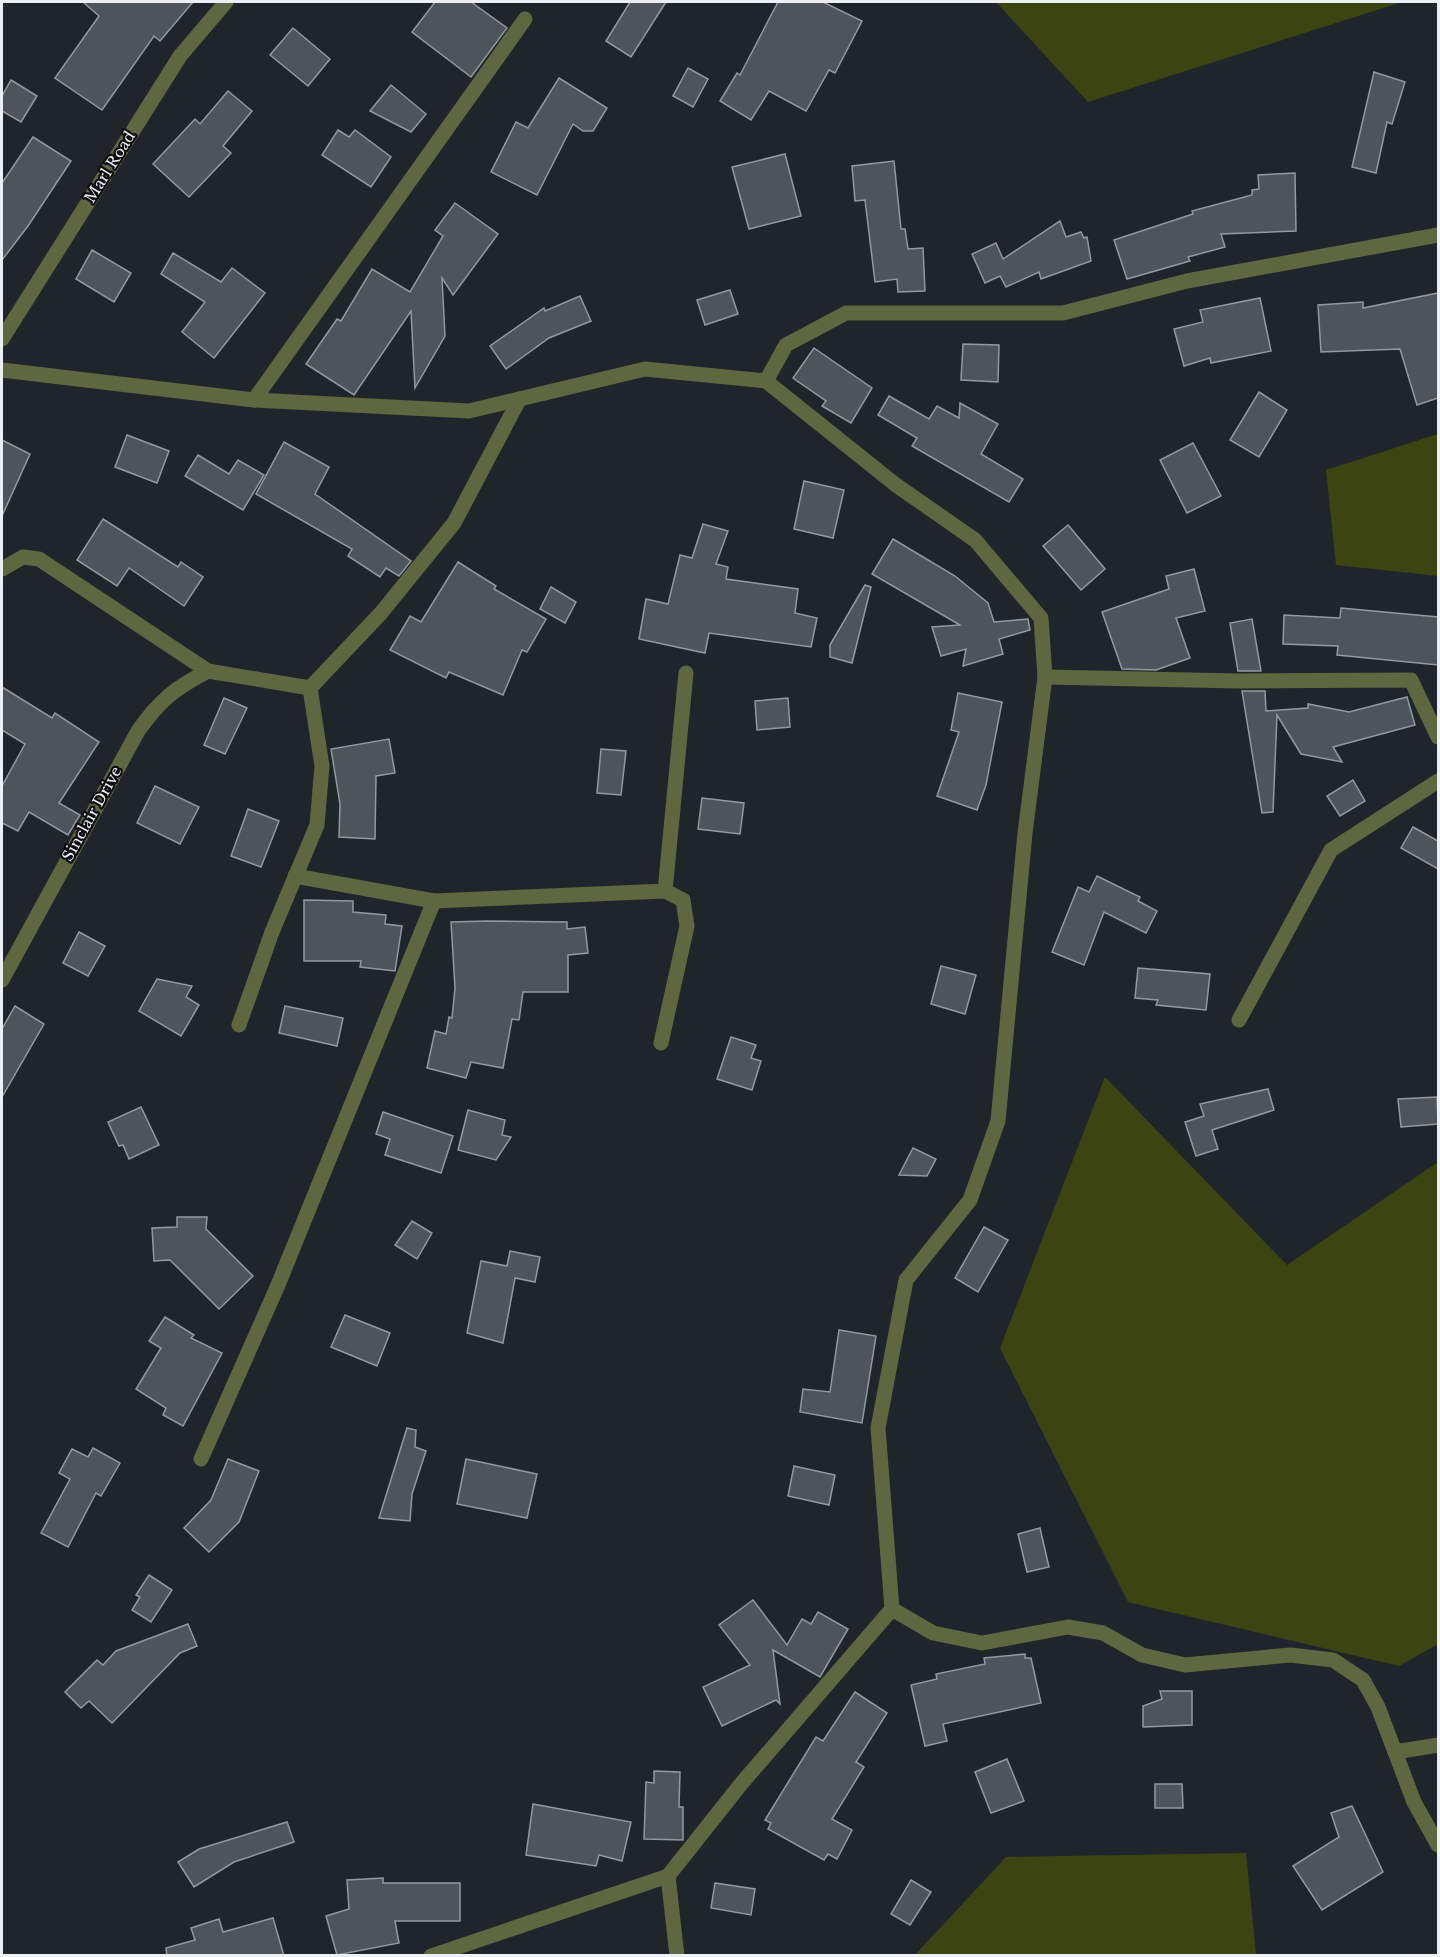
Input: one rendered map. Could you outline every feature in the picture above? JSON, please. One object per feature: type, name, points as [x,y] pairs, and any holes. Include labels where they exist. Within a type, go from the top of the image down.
[{"type":"street","name":"Marl Road","points":[[2,339],[180,56],[226,2]]},
{"type":"street","points":[[254,400],[525,19]]},
{"type":"street","points":[[766,381],[786,345],[846,313],[1063,313],[1187,281],[1438,235]]},
{"type":"street","points":[[2,370],[254,400],[469,411],[645,369],[766,381],[896,485],[975,540],[1041,618],[1045,677],[1025,833],[998,1121],[970,1200],[906,1280],[878,1428],[892,1609],[741,1784],[668,1876],[431,1956]]},
{"type":"street","points":[[310,688],[381,614],[454,523],[519,400]]},
{"type":"street","points":[[2,569],[23,557],[39,559],[208,671],[310,688]]},
{"type":"street","name":"Sinclair Drive","points":[[2,980],[138,731],[157,705],[176,687],[208,671]]},
{"type":"street","points":[[665,891],[686,673]]},
{"type":"street","points":[[1045,677],[1239,681],[1411,680],[1438,737]]},
{"type":"street","points":[[239,1024],[272,932],[317,825],[322,766],[310,688]]},
{"type":"street","points":[[1239,1020],[1331,850],[1438,781]]},
{"type":"street","points":[[295,876],[434,901],[665,891],[683,900],[687,926],[661,1043]]},
{"type":"street","points":[[201,1459],[278,1285],[434,901]]},
{"type":"street","points":[[892,1609],[933,1633],[982,1643],[1068,1627],[1103,1633],[1142,1655],[1185,1665],[1290,1655],[1333,1660],[1363,1680],[1378,1707],[1414,1802],[1438,1845]]},
{"type":"street","points":[[1395,1752],[1438,1745]]},
{"type":"street","points":[[668,1876],[677,1956]]},
{"type":"green space","points":[[996,2],[1402,2],[1088,102]]},
{"type":"green space","points":[[1438,434],[1438,576],[1336,565],[1326,470]]},
{"type":"green space","points":[[1105,1077],[1287,1265],[1438,1162],[1438,1644],[1399,1666],[1128,1602],[1000,1348]]},
{"type":"green space","points":[[1246,1853],[1256,1955],[915,1955],[1006,1857]]},
{"type":"building","points":[[83,2],[193,2],[160,41],[154,36],[102,110],[55,78],[99,16]]},
{"type":"building","points":[[435,2],[471,2],[507,28],[471,77],[412,32]]},
{"type":"building","points":[[630,2],[666,2],[631,57],[606,41]]},
{"type":"building","points":[[778,2],[823,2],[862,21],[835,73],[829,70],[806,111],[769,91],[751,120],[720,101],[737,73],[740,75]]},
{"type":"building","points":[[293,28],[330,59],[308,86],[270,55]]},
{"type":"building","points":[[688,68],[708,79],[693,107],[673,96]]},
{"type":"building","points":[[1374,72],[1405,82],[1392,124],[1387,122],[1376,173],[1352,167]]},
{"type":"building","points":[[559,78],[607,108],[593,131],[583,131],[573,124],[537,195],[491,172],[516,122],[528,128]]},
{"type":"building","points":[[11,80],[37,96],[21,122],[2,111],[2,96]]},
{"type":"building","points":[[391,85],[426,114],[411,132],[370,111]]},
{"type":"building","points":[[228,91],[252,111],[223,146],[231,153],[189,197],[153,164],[195,119],[200,124]]},
{"type":"building","points":[[338,130],[349,137],[355,130],[391,157],[371,187],[322,155]]},
{"type":"building","points":[[33,137],[71,161],[28,226],[2,260],[2,183]]},
{"type":"building","points":[[785,154],[801,216],[749,229],[732,167]]},
{"type":"building","points":[[894,161],[901,229],[905,229],[908,249],[923,248],[925,291],[898,292],[897,279],[875,282],[865,200],[855,201],[852,166]]},
{"type":"building","points":[[1295,173],[1296,231],[1221,234],[1225,247],[1188,257],[1190,261],[1127,279],[1114,240],[1193,214],[1192,211],[1252,195],[1252,190],[1259,189],[1258,175]]},
{"type":"building","points":[[455,203],[498,234],[453,295],[442,278],[445,336],[415,388],[411,311],[354,395],[306,364],[337,319],[341,321],[372,269],[410,292],[443,236],[435,230]]},
{"type":"building","points":[[1060,221],[1066,237],[1081,232],[1084,238],[1087,237],[1091,261],[1041,279],[1039,272],[1006,287],[1000,276],[985,283],[972,254],[996,243],[1003,259]]},
{"type":"building","points":[[92,250],[131,273],[114,302],[76,279]]},
{"type":"building","points":[[173,253],[221,282],[232,268],[265,293],[214,358],[182,332],[205,302],[161,274]]},
{"type":"building","points":[[730,290],[738,314],[705,325],[697,300]]},
{"type":"building","points":[[1438,293],[1438,398],[1417,405],[1400,349],[1321,352],[1318,305],[1363,302],[1363,308]]},
{"type":"building","points":[[580,296],[591,321],[549,338],[506,369],[490,346],[544,308],[545,311]]},
{"type":"building","points":[[1260,298],[1271,351],[1211,363],[1210,358],[1184,366],[1174,329],[1203,322],[1200,310]]},
{"type":"building","points":[[963,344],[999,345],[998,382],[961,380]]},
{"type":"building","points":[[814,348],[872,388],[851,423],[822,406],[826,401],[793,378]]},
{"type":"building","points":[[1259,392],[1287,410],[1259,457],[1230,440]]},
{"type":"building","points":[[889,396],[929,419],[937,406],[959,418],[960,403],[998,424],[981,454],[1023,479],[1009,502],[912,446],[917,438],[878,415]]},
{"type":"building","points":[[127,435],[169,451],[157,483],[115,467]]},
{"type":"building","points":[[2,440],[30,454],[2,516]]},
{"type":"building","points":[[284,442],[329,467],[315,494],[411,561],[399,576],[386,568],[380,577],[348,556],[352,549],[256,494]]},
{"type":"building","points":[[1193,443],[1221,496],[1187,513],[1160,460]]},
{"type":"building","points":[[198,455],[229,474],[238,460],[264,475],[243,510],[185,476]]},
{"type":"building","points":[[804,481],[844,490],[833,538],[794,529]]},
{"type":"building","points":[[103,519],[178,567],[181,562],[203,577],[184,606],[129,568],[117,586],[77,560]]},
{"type":"building","points":[[703,524],[728,531],[716,564],[728,567],[726,579],[798,589],[795,613],[817,618],[811,647],[709,633],[705,653],[639,639],[646,599],[668,604],[680,555],[692,558]]},
{"type":"building","points":[[1068,525],[1105,569],[1081,590],[1043,546]]},
{"type":"building","points":[[893,539],[955,576],[988,603],[994,622],[1028,619],[1030,630],[999,639],[1003,654],[963,666],[966,649],[941,656],[932,627],[960,625],[872,574]]},
{"type":"building","points":[[458,562],[496,586],[494,589],[546,619],[527,652],[522,650],[503,695],[449,672],[446,678],[390,650],[410,616],[421,622]]},
{"type":"building","points":[[1194,569],[1205,611],[1176,618],[1190,658],[1156,670],[1122,669],[1102,612],[1169,589],[1166,576]]},
{"type":"building","points":[[865,585],[871,587],[852,663],[830,657],[830,645]]},
{"type":"building","points":[[551,587],[576,602],[565,623],[540,609]]},
{"type":"building","points":[[1341,608],[1438,617],[1438,665],[1337,655],[1338,646],[1283,644],[1284,615],[1340,618]]},
{"type":"building","points":[[1252,619],[1261,671],[1238,671],[1230,623]]},
{"type":"building","points":[[2,687],[52,718],[55,713],[99,742],[59,803],[80,815],[68,835],[29,812],[18,831],[2,823],[2,786],[25,744],[2,730]]},
{"type":"building","points":[[1242,691],[1265,691],[1266,711],[1308,708],[1308,704],[1349,712],[1407,697],[1415,725],[1333,747],[1342,762],[1301,754],[1277,715],[1273,812],[1262,813]]},
{"type":"building","points":[[958,693],[1002,702],[986,785],[977,810],[937,796],[959,732],[951,730]]},
{"type":"building","points":[[224,698],[247,708],[225,754],[204,745]]},
{"type":"building","points":[[788,698],[790,727],[757,730],[755,701]]},
{"type":"building","points":[[389,739],[395,773],[376,776],[375,839],[339,837],[340,804],[331,749]]},
{"type":"building","points":[[601,749],[626,751],[621,795],[597,793]]},
{"type":"building","points":[[1353,780],[1365,801],[1340,816],[1327,796]]},
{"type":"building","points":[[155,786],[199,807],[180,844],[137,823]]},
{"type":"building","points":[[702,798],[744,803],[740,834],[698,829]]},
{"type":"building","points":[[248,809],[279,821],[261,867],[231,856]]},
{"type":"building","points":[[1413,827],[1438,841],[1438,869],[1401,848]]},
{"type":"building","points":[[1097,876],[1140,897],[1138,901],[1157,911],[1146,933],[1104,912],[1084,965],[1052,952],[1078,887],[1089,892]]},
{"type":"building","points":[[304,900],[353,901],[353,912],[386,915],[385,924],[402,926],[395,971],[360,967],[361,961],[304,961]]},
{"type":"building","points":[[451,922],[567,922],[567,929],[585,927],[588,953],[568,955],[568,992],[523,992],[519,1020],[512,1019],[503,1068],[471,1062],[466,1078],[427,1068],[435,1031],[446,1034],[449,1017],[452,1018],[455,988]]},
{"type":"building","points":[[79,932],[105,946],[88,976],[63,963]]},
{"type":"building","points":[[941,966],[976,975],[965,1014],[931,1004]]},
{"type":"building","points":[[1138,968],[1210,974],[1206,1010],[1156,1005],[1158,1000],[1135,998]]},
{"type":"building","points":[[157,979],[192,986],[186,997],[199,1005],[181,1036],[139,1011]]},
{"type":"building","points":[[15,1006],[44,1024],[2,1097],[2,1029]]},
{"type":"building","points":[[285,1006],[343,1018],[337,1046],[279,1033]]},
{"type":"building","points":[[731,1037],[756,1045],[751,1058],[761,1061],[752,1090],[717,1079]]},
{"type":"building","points":[[1268,1089],[1274,1110],[1212,1130],[1218,1149],[1196,1156],[1185,1122],[1204,1116],[1200,1104]]},
{"type":"building","points":[[1437,1097],[1438,1124],[1401,1127],[1398,1099]]},
{"type":"building","points":[[141,1107],[159,1145],[129,1159],[123,1145],[119,1146],[108,1122]]},
{"type":"building","points":[[468,1110],[505,1120],[502,1135],[511,1137],[496,1160],[458,1150]]},
{"type":"building","points":[[383,1112],[453,1136],[441,1173],[385,1155],[390,1139],[376,1134]]},
{"type":"building","points":[[913,1148],[936,1159],[927,1176],[899,1175]]},
{"type":"building","points":[[177,1217],[207,1217],[206,1229],[253,1276],[219,1309],[170,1260],[154,1261],[152,1228],[177,1227]]},
{"type":"building","points":[[412,1221],[432,1233],[417,1259],[395,1245]]},
{"type":"building","points":[[984,1227],[1008,1240],[978,1292],[955,1278]]},
{"type":"building","points":[[510,1251],[540,1257],[535,1282],[515,1278],[503,1343],[467,1333],[481,1261],[507,1266]]},
{"type":"building","points":[[345,1315],[390,1333],[377,1366],[331,1347]]},
{"type":"building","points":[[165,1317],[194,1335],[191,1338],[222,1353],[183,1426],[163,1415],[166,1408],[136,1389],[161,1348],[149,1341]]},
{"type":"building","points":[[839,1330],[876,1336],[862,1423],[800,1412],[803,1389],[830,1392]]},
{"type":"building","points":[[407,1428],[416,1430],[415,1447],[426,1451],[412,1494],[410,1521],[379,1518]]},
{"type":"building","points":[[93,1448],[120,1463],[101,1496],[96,1493],[68,1547],[41,1533],[70,1479],[59,1473],[72,1449],[88,1457]]},
{"type":"building","points":[[228,1459],[259,1471],[239,1522],[209,1552],[184,1528],[211,1500]]},
{"type":"building","points":[[466,1459],[537,1474],[527,1518],[457,1504]]},
{"type":"building","points":[[794,1466],[835,1475],[829,1505],[788,1496]]},
{"type":"building","points":[[1040,1528],[1049,1567],[1027,1572],[1018,1534]]},
{"type":"building","points":[[149,1575],[172,1590],[151,1622],[132,1610],[140,1597],[136,1595]]},
{"type":"building","points":[[753,1600],[787,1645],[802,1619],[811,1624],[818,1612],[848,1629],[820,1677],[773,1650],[780,1704],[776,1700],[722,1726],[703,1687],[750,1665],[719,1625]]},
{"type":"building","points":[[188,1624],[197,1646],[180,1653],[112,1723],[89,1701],[81,1708],[65,1692],[97,1660],[103,1665],[116,1651]]},
{"type":"building","points":[[1025,1654],[1025,1658],[1031,1658],[1041,1703],[943,1724],[947,1741],[925,1746],[911,1685],[937,1679],[936,1674],[985,1664],[984,1658]]},
{"type":"building","points":[[1160,1691],[1192,1691],[1192,1725],[1143,1727],[1143,1706],[1162,1699]]},
{"type":"building","points":[[855,1692],[887,1713],[856,1762],[864,1767],[832,1819],[852,1830],[837,1859],[828,1854],[824,1860],[768,1829],[771,1823],[765,1820],[816,1737],[823,1741]]},
{"type":"building","points":[[1007,1759],[1024,1801],[991,1813],[975,1772]]},
{"type":"building","points":[[654,1771],[680,1772],[679,1807],[683,1807],[683,1840],[644,1839],[646,1782],[654,1783]]},
{"type":"building","points":[[1155,1784],[1182,1784],[1183,1808],[1155,1808]]},
{"type":"building","points":[[533,1804],[631,1822],[622,1861],[599,1855],[596,1866],[526,1855]]},
{"type":"building","points":[[1352,1806],[1383,1872],[1322,1910],[1293,1866],[1339,1837],[1331,1813]]},
{"type":"building","points":[[287,1822],[294,1842],[234,1862],[194,1887],[178,1862],[199,1849]]},
{"type":"building","points":[[383,1878],[383,1883],[460,1883],[460,1921],[395,1921],[399,1943],[337,1955],[326,1916],[349,1909],[347,1880]]},
{"type":"building","points":[[911,1880],[931,1892],[910,1925],[891,1914]]},
{"type":"building","points":[[715,1883],[755,1889],[751,1915],[711,1908]]},
{"type":"building","points":[[273,1918],[284,1956],[167,1956],[166,1948],[195,1940],[191,1928],[219,1919],[223,1932]]}]
